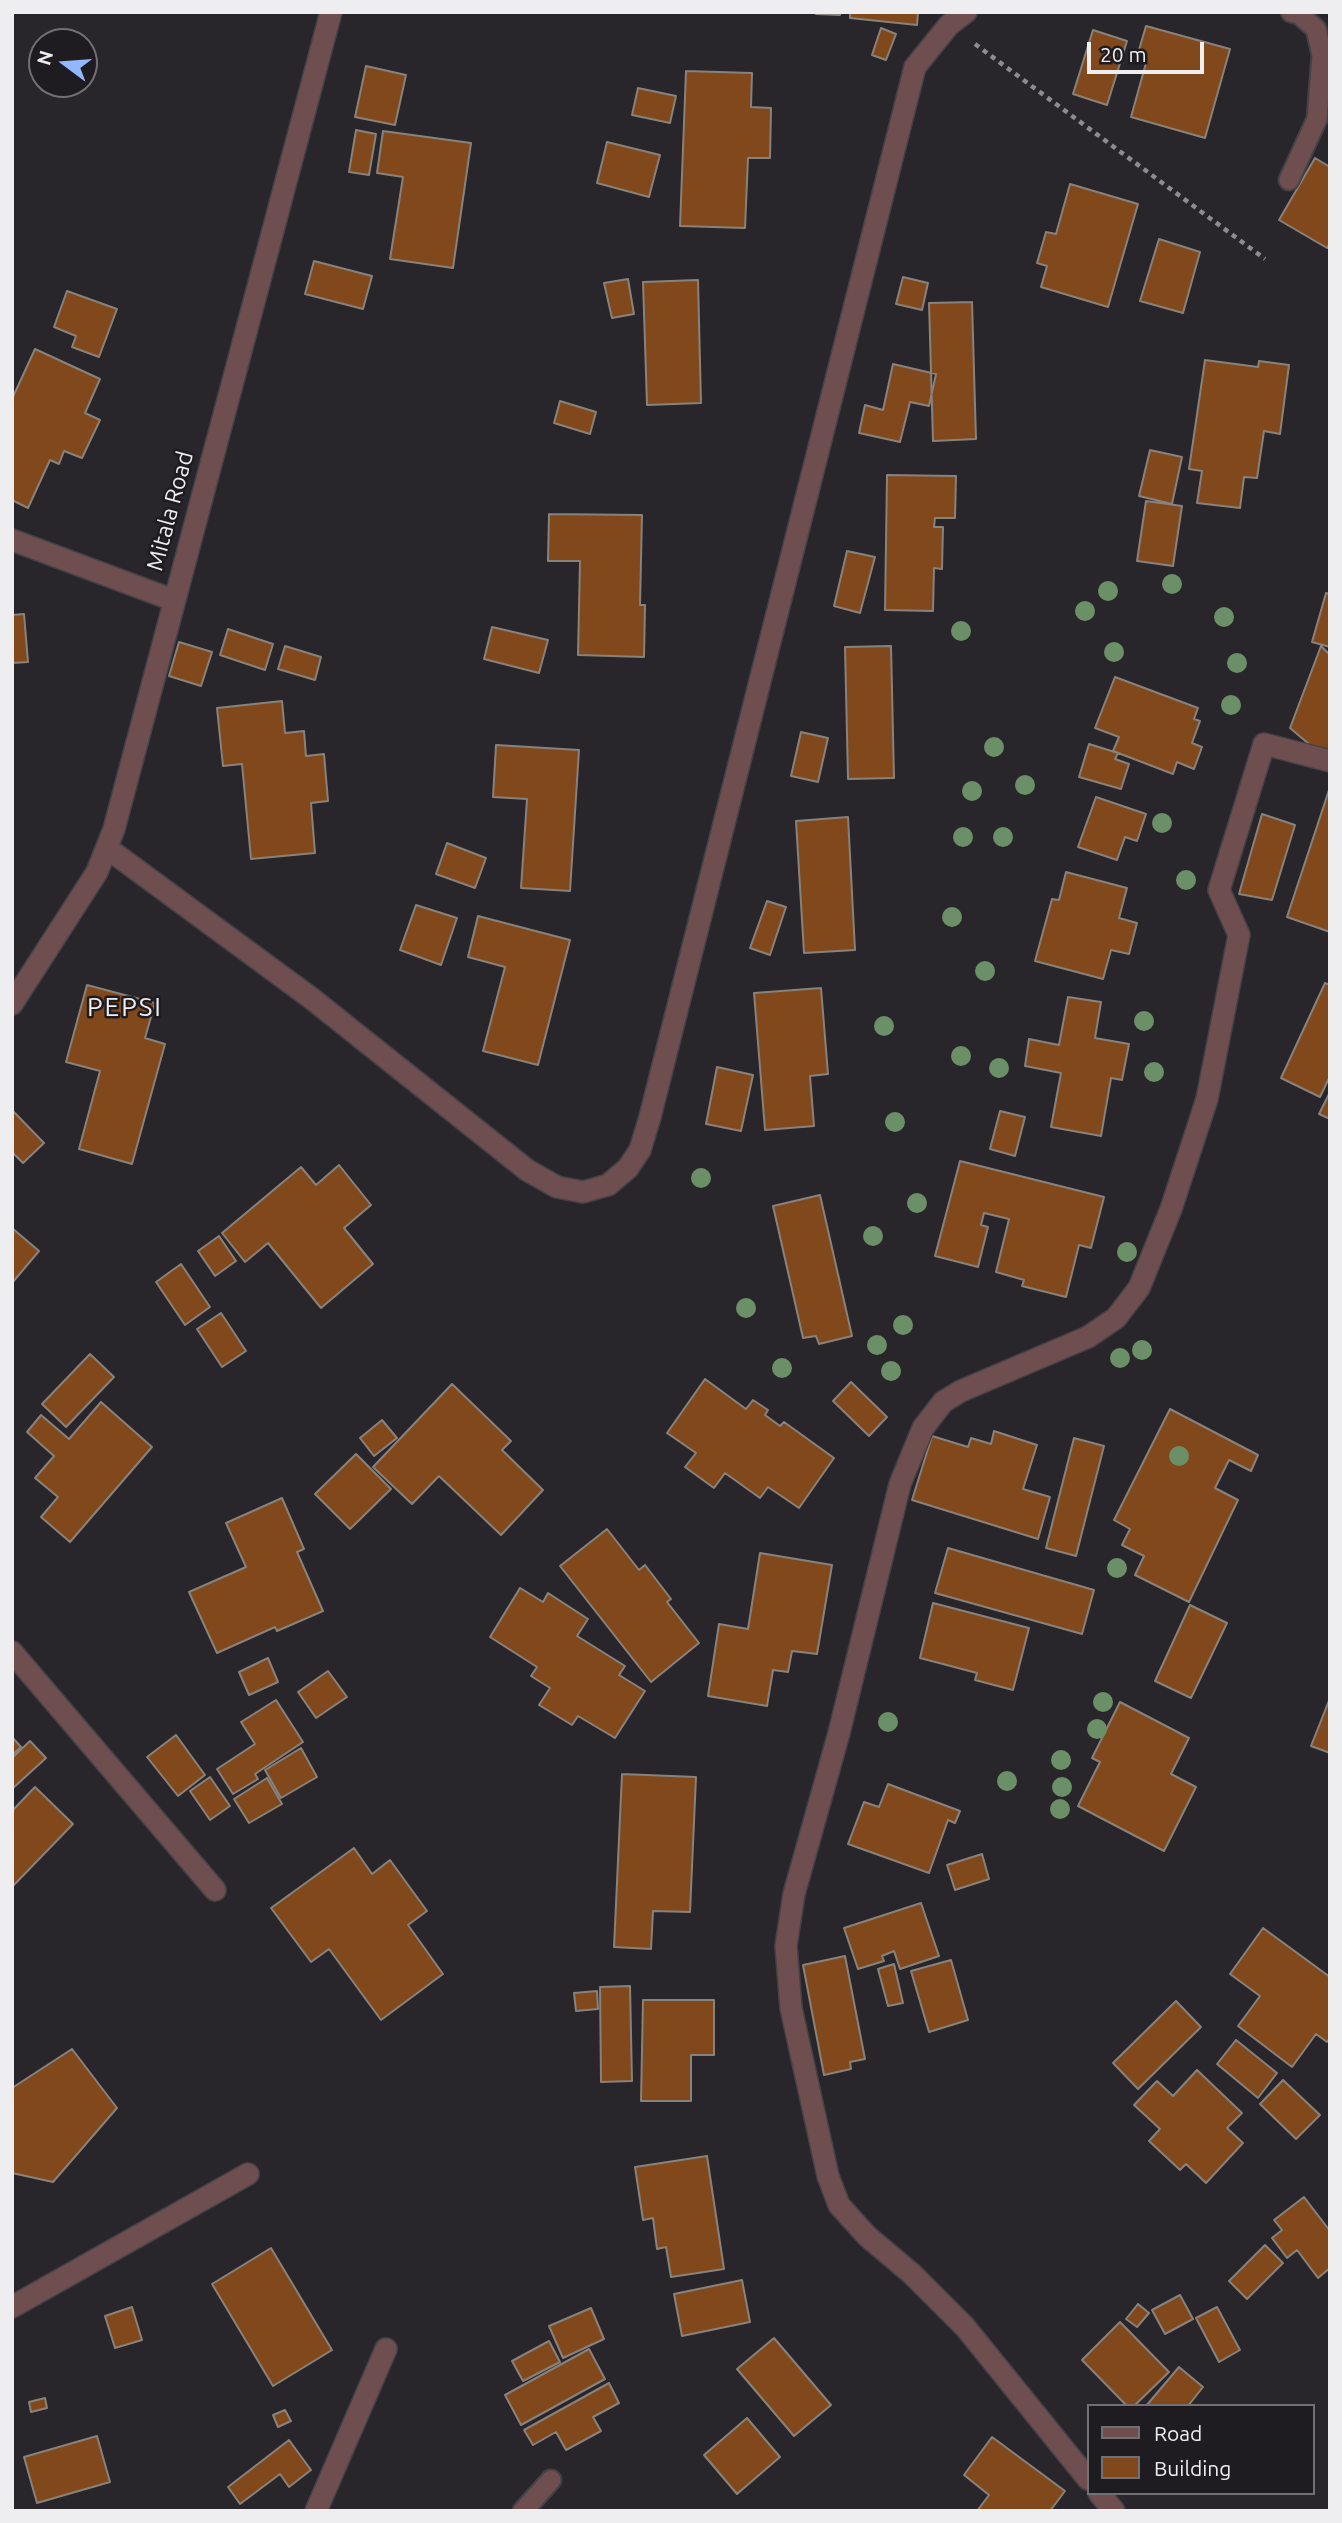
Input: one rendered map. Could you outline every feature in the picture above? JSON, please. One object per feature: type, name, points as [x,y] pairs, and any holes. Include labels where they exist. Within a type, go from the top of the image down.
[{"type":"street","name":"Mitala Road","points":[[12,1004],[84,894],[107,848],[331,12]]},
{"type":"street","points":[[107,848],[311,998],[527,1170],[557,1187],[583,1192],[608,1185],[628,1168],[640,1150],[650,1117],[915,67],[958,19]]},
{"type":"street","points":[[12,540],[173,600]]},
{"type":"street","points":[[1086,2477],[965,2327],[912,2274],[867,2236],[839,2205],[828,2176],[791,2008],[786,1946],[794,1894],[839,1733],[900,1484],[923,1427],[943,1402],[961,1391],[1088,1337],[1116,1318],[1139,1288],[1171,1209],[1207,1099],[1239,935],[1219,890],[1264,744],[1330,761]]},
{"type":"street","points":[[12,1652],[215,1890]]},
{"type":"street","points":[[12,2307],[248,2174]]},
{"type":"street","points":[[316,2511],[386,2349]]},
{"type":"street","points":[[1101,2495],[1114,2511]]},
{"type":"lane","points":[[1289,180],[1317,119],[1322,55],[1316,29],[1299,14],[1291,12]]},
{"type":"lane","points":[[523,2511],[551,2480]]},
{"type":"path","points":[[958,19],[1265,258]]},
{"type":"building","points":[[840,12],[840,15],[816,14]]},
{"type":"building","points":[[850,12],[918,12],[917,25],[850,18]]},
{"type":"building","points":[[1146,26],[1230,49],[1205,138],[1131,117],[1146,63],[1136,60]]},
{"type":"building","points":[[881,28],[896,34],[886,60],[872,55]]},
{"type":"building","points":[[1093,30],[1127,41],[1107,105],[1073,94]]},
{"type":"building","points":[[366,66],[406,75],[395,125],[355,117]]},
{"type":"building","points":[[686,71],[752,73],[751,107],[771,108],[770,158],[748,158],[745,228],[680,226]]},
{"type":"building","points":[[638,88],[676,96],[670,123],[632,115]]},
{"type":"building","points":[[356,130],[376,134],[369,175],[349,172]]},
{"type":"building","points":[[383,131],[471,143],[453,268],[390,259],[403,177],[377,173]]},
{"type":"building","points":[[607,142],[660,155],[649,197],[597,183]]},
{"type":"building","points":[[1315,158],[1330,167],[1330,243],[1327,248],[1279,220]]},
{"type":"building","points":[[1070,184],[1138,204],[1108,307],[1041,287],[1047,266],[1037,263],[1046,232],[1056,234]]},
{"type":"building","points":[[1159,239],[1200,252],[1183,313],[1140,301]]},
{"type":"building","points":[[314,261],[372,276],[363,309],[305,294]]},
{"type":"building","points":[[903,277],[928,283],[922,310],[896,304]]},
{"type":"building","points":[[628,279],[634,314],[612,318],[604,283]]},
{"type":"building","points":[[698,280],[701,403],[647,405],[643,282]]},
{"type":"building","points":[[67,291],[117,309],[99,357],[72,347],[76,336],[54,327]]},
{"type":"building","points":[[972,302],[976,439],[933,441],[929,303]]},
{"type":"building","points":[[35,349],[100,379],[85,413],[100,420],[82,458],[64,451],[59,464],[50,460],[28,508],[12,500],[12,399]]},
{"type":"building","points":[[1205,360],[1258,367],[1259,361],[1289,365],[1280,434],[1264,431],[1257,478],[1244,477],[1240,508],[1197,503],[1202,471],[1189,469]]},
{"type":"building","points":[[893,364],[936,374],[929,406],[910,402],[900,442],[859,433],[865,405],[883,410]]},
{"type":"building","points":[[560,401],[596,412],[590,434],[554,423]]},
{"type":"building","points":[[1150,450],[1182,457],[1172,504],[1139,496]]},
{"type":"building","points":[[887,475],[956,476],[955,518],[935,518],[934,527],[943,527],[942,569],[934,568],[933,611],[885,610]]},
{"type":"building","points":[[1146,501],[1182,506],[1173,566],[1137,561]]},
{"type":"building","points":[[549,514],[642,515],[640,605],[645,605],[644,657],[578,655],[580,561],[548,561]]},
{"type":"building","points":[[847,551],[875,557],[860,613],[834,606]]},
{"type":"building","points":[[1326,593],[1330,594],[1330,647],[1312,642]]},
{"type":"building","points":[[24,614],[28,662],[12,663],[12,615]]},
{"type":"building","points":[[492,627],[548,640],[539,673],[484,659]]},
{"type":"building","points":[[228,629],[273,644],[265,670],[220,655]]},
{"type":"building","points":[[179,642],[212,652],[201,686],[169,676]]},
{"type":"building","points":[[285,646],[321,657],[315,680],[278,669]]},
{"type":"building","points":[[891,646],[894,778],[848,779],[845,647]]},
{"type":"building","points":[[1321,646],[1330,655],[1330,756],[1323,756],[1290,728]]},
{"type":"building","points":[[1115,677],[1198,708],[1194,719],[1200,721],[1192,743],[1202,747],[1194,769],[1177,762],[1173,774],[1113,751],[1119,737],[1095,728]]},
{"type":"building","points":[[282,701],[285,733],[304,731],[306,756],[324,754],[328,801],[311,803],[315,853],[251,859],[242,764],[223,766],[217,708]]},
{"type":"building","points":[[801,732],[828,738],[818,782],[791,776]]},
{"type":"building","points":[[1089,744],[1118,753],[1115,759],[1129,764],[1121,789],[1079,777]]},
{"type":"building","points":[[496,745],[579,750],[570,891],[521,888],[527,799],[493,797]]},
{"type":"building","points":[[1330,787],[1330,932],[1287,917]]},
{"type":"building","points":[[1096,797],[1146,814],[1137,841],[1125,837],[1117,860],[1078,847]]},
{"type":"building","points":[[1262,814],[1295,825],[1272,900],[1239,894]]},
{"type":"building","points":[[848,817],[855,950],[804,953],[796,821]]},
{"type":"building","points":[[447,843],[486,858],[475,888],[436,874]]},
{"type":"building","points":[[1066,872],[1127,888],[1119,918],[1137,923],[1129,954],[1111,950],[1103,979],[1035,961],[1052,899],[1059,900]]},
{"type":"building","points":[[767,901],[786,907],[770,955],[750,948]]},
{"type":"building","points":[[416,905],[457,918],[441,965],[400,950]]},
{"type":"building","points":[[478,916],[570,940],[538,1065],[483,1051],[505,967],[468,957]]},
{"type":"building","points":[[1325,983],[1330,985],[1330,1076],[1320,1097],[1281,1078]]},
{"type":"building","points":[[87,985],[155,1003],[145,1038],[165,1044],[132,1164],[79,1149],[100,1071],[66,1062]]},
{"type":"building","points":[[821,988],[828,1074],[810,1076],[814,1126],[765,1130],[754,993]]},
{"type":"building","points":[[1068,997],[1101,1002],[1095,1038],[1129,1044],[1122,1080],[1111,1078],[1101,1136],[1051,1127],[1061,1073],[1025,1066],[1029,1039],[1059,1045]]},
{"type":"building","points":[[717,1067],[753,1075],[741,1131],[706,1124]]},
{"type":"building","points":[[1330,1092],[1330,1119],[1319,1114]]},
{"type":"building","points":[[13,1111],[44,1143],[23,1163],[12,1152]]},
{"type":"building","points":[[1000,1111],[1025,1117],[1015,1156],[990,1149]]},
{"type":"building","points":[[960,1161],[1104,1197],[1091,1248],[1079,1245],[1066,1297],[1022,1286],[1024,1280],[996,1272],[1009,1219],[984,1213],[981,1225],[988,1227],[978,1267],[935,1256]]},
{"type":"building","points":[[339,1165],[371,1205],[344,1228],[373,1264],[321,1308],[268,1243],[245,1262],[222,1233],[301,1167],[316,1185]]},
{"type":"building","points":[[820,1195],[852,1336],[819,1344],[816,1336],[803,1338],[773,1206]]},
{"type":"building","points":[[12,1228],[39,1251],[12,1283]]},
{"type":"building","points":[[219,1236],[236,1261],[215,1276],[198,1251]]},
{"type":"building","points":[[181,1264],[210,1307],[185,1325],[156,1282]]},
{"type":"building","points":[[221,1313],[246,1351],[222,1367],[197,1329]]},
{"type":"building","points":[[90,1354],[114,1377],[66,1427],[42,1404]]},
{"type":"building","points":[[705,1379],[746,1409],[753,1400],[768,1410],[765,1415],[780,1426],[784,1422],[834,1458],[799,1508],[768,1487],[760,1498],[725,1473],[714,1488],[685,1467],[696,1453],[667,1433]]},
{"type":"building","points":[[851,1382],[887,1417],[869,1436],[833,1401]]},
{"type":"building","points":[[452,1384],[511,1441],[502,1450],[543,1490],[501,1535],[439,1476],[412,1504],[373,1467]]},
{"type":"building","points":[[101,1402],[152,1447],[70,1542],[41,1517],[58,1497],[35,1478],[54,1456],[27,1432],[41,1415],[69,1439]]},
{"type":"building","points":[[1170,1409],[1258,1455],[1251,1471],[1229,1460],[1215,1488],[1238,1500],[1189,1602],[1135,1575],[1144,1556],[1122,1545],[1130,1529],[1114,1520]]},
{"type":"building","points":[[382,1420],[397,1438],[374,1456],[360,1438]]},
{"type":"building","points":[[994,1431],[1037,1445],[1023,1489],[1050,1497],[1038,1539],[912,1500],[932,1436],[968,1447],[971,1438],[991,1444]]},
{"type":"building","points":[[1074,1438],[1104,1446],[1076,1556],[1046,1548]]},
{"type":"building","points":[[356,1454],[391,1489],[350,1529],[315,1494]]},
{"type":"building","points":[[282,1498],[304,1549],[297,1552],[323,1611],[277,1631],[275,1627],[217,1653],[189,1592],[246,1567],[226,1523]]},
{"type":"building","points":[[607,1529],[639,1570],[645,1565],[671,1599],[667,1602],[699,1643],[651,1682],[560,1566]]},
{"type":"building","points":[[948,1548],[1094,1590],[1082,1634],[935,1593]]},
{"type":"building","points":[[760,1553],[832,1565],[817,1654],[792,1651],[788,1672],[773,1670],[767,1706],[708,1696],[719,1624],[748,1629]]},
{"type":"building","points":[[520,1588],[543,1602],[548,1593],[588,1619],[577,1636],[625,1666],[619,1675],[645,1691],[615,1738],[578,1716],[572,1725],[539,1705],[550,1688],[531,1676],[537,1667],[490,1637]]},
{"type":"building","points":[[933,1603],[1029,1628],[1013,1690],[975,1680],[977,1673],[920,1658]]},
{"type":"building","points":[[1190,1605],[1227,1623],[1191,1698],[1155,1681]]},
{"type":"building","points":[[268,1658],[278,1682],[249,1695],[239,1672]]},
{"type":"building","points":[[328,1671],[347,1697],[316,1718],[298,1692]]},
{"type":"building","points":[[1330,1698],[1330,1753],[1311,1746]]},
{"type":"building","points":[[276,1700],[303,1742],[255,1774],[258,1779],[233,1794],[217,1769],[255,1744],[241,1722]]},
{"type":"building","points":[[1120,1702],[1189,1738],[1171,1774],[1196,1787],[1164,1851],[1078,1806],[1100,1762],[1092,1758]]},
{"type":"building","points":[[176,1735],[205,1775],[178,1796],[147,1757]]},
{"type":"building","points":[[12,1737],[21,1747],[12,1755]]},
{"type":"building","points":[[30,1741],[46,1758],[12,1789],[12,1758]]},
{"type":"building","points":[[301,1748],[317,1777],[281,1798],[265,1770]]},
{"type":"building","points":[[622,1774],[696,1777],[690,1912],[653,1911],[651,1949],[614,1947]]},
{"type":"building","points":[[210,1777],[230,1806],[210,1820],[190,1791]]},
{"type":"building","points":[[267,1778],[282,1804],[249,1823],[234,1799]]},
{"type":"building","points":[[888,1784],[960,1811],[955,1823],[948,1820],[929,1873],[848,1844],[864,1802],[879,1807]]},
{"type":"building","points":[[35,1787],[73,1824],[12,1887],[12,1811]]},
{"type":"building","points":[[354,1848],[372,1874],[390,1860],[427,1911],[408,1925],[443,1974],[381,2020],[329,1949],[311,1962],[271,1908]]},
{"type":"building","points":[[982,1854],[989,1879],[955,1890],[947,1865]]},
{"type":"building","points":[[921,1903],[939,1956],[900,1969],[894,1951],[882,1956],[884,1961],[858,1969],[844,1928]]},
{"type":"building","points":[[1263,1928],[1330,1977],[1330,2038],[1327,2042],[1316,2034],[1292,2067],[1238,2026],[1260,1996],[1230,1974]]},
{"type":"building","points":[[845,1956],[865,2059],[850,2062],[851,2069],[824,2075],[803,1965]]},
{"type":"building","points":[[951,1960],[968,2020],[929,2032],[911,1971]]},
{"type":"building","points":[[894,1964],[903,2003],[888,2006],[878,1969]]},
{"type":"building","points":[[630,1986],[632,2081],[601,2082],[600,1987]]},
{"type":"building","points":[[597,1991],[598,2009],[576,2011],[574,1993]]},
{"type":"building","points":[[643,2000],[714,2000],[714,2055],[691,2055],[691,2101],[641,2101]]},
{"type":"building","points":[[1176,2001],[1201,2027],[1138,2089],[1113,2063]]},
{"type":"building","points":[[1236,2040],[1277,2073],[1258,2098],[1217,2064]]},
{"type":"building","points":[[72,2049],[117,2108],[53,2182],[12,2173],[12,2088]]},
{"type":"building","points":[[1197,2070],[1242,2113],[1227,2128],[1243,2143],[1206,2183],[1186,2164],[1180,2170],[1149,2141],[1160,2129],[1134,2105],[1157,2081],[1173,2096]]},
{"type":"building","points":[[1283,2080],[1320,2115],[1296,2139],[1260,2104]]},
{"type":"building","points":[[707,2156],[724,2269],[671,2277],[666,2247],[657,2249],[653,2218],[643,2220],[635,2167]]},
{"type":"building","points":[[1304,2197],[1330,2231],[1330,2268],[1318,2278],[1297,2250],[1287,2258],[1272,2238],[1282,2230],[1274,2220]]},
{"type":"building","points":[[1265,2245],[1283,2263],[1247,2299],[1229,2281]]},
{"type":"building","points":[[271,2248],[332,2350],[273,2386],[212,2284]]},
{"type":"building","points":[[742,2280],[750,2322],[682,2336],[674,2294]]},
{"type":"building","points":[[1180,2295],[1193,2319],[1165,2334],[1152,2310]]},
{"type":"building","points":[[1138,2304],[1149,2313],[1137,2327],[1126,2319]]},
{"type":"building","points":[[132,2307],[142,2340],[115,2348],[105,2316]]},
{"type":"building","points":[[1217,2307],[1240,2350],[1219,2362],[1196,2318]]},
{"type":"building","points":[[591,2308],[604,2339],[563,2358],[549,2326]]},
{"type":"building","points":[[1120,2322],[1169,2372],[1136,2404],[1125,2404],[1082,2360]]},
{"type":"building","points":[[774,2338],[831,2405],[794,2436],[737,2369]]},
{"type":"building","points":[[549,2341],[560,2362],[523,2381],[512,2361]]},
{"type":"building","points":[[589,2349],[605,2379],[521,2425],[505,2395]]},
{"type":"building","points":[[1179,2367],[1203,2387],[1190,2404],[1148,2404]]},
{"type":"building","points":[[609,2383],[619,2403],[593,2417],[601,2431],[566,2450],[556,2432],[533,2445],[524,2430]]},
{"type":"building","points":[[45,2398],[47,2408],[31,2412],[29,2402]]},
{"type":"building","points":[[285,2410],[291,2421],[278,2427],[273,2415]]},
{"type":"building","points":[[747,2418],[780,2457],[737,2494],[704,2455]]},
{"type":"building","points":[[97,2436],[110,2482],[37,2503],[24,2457]]},
{"type":"building","points":[[992,2437],[1065,2491],[1050,2511],[977,2511],[989,2495],[964,2475]]},
{"type":"building","points":[[289,2440],[311,2470],[289,2487],[280,2474],[240,2504],[228,2487]]},
{"type":"district","name":"PEPSI","points":[[125,1007]]}]
